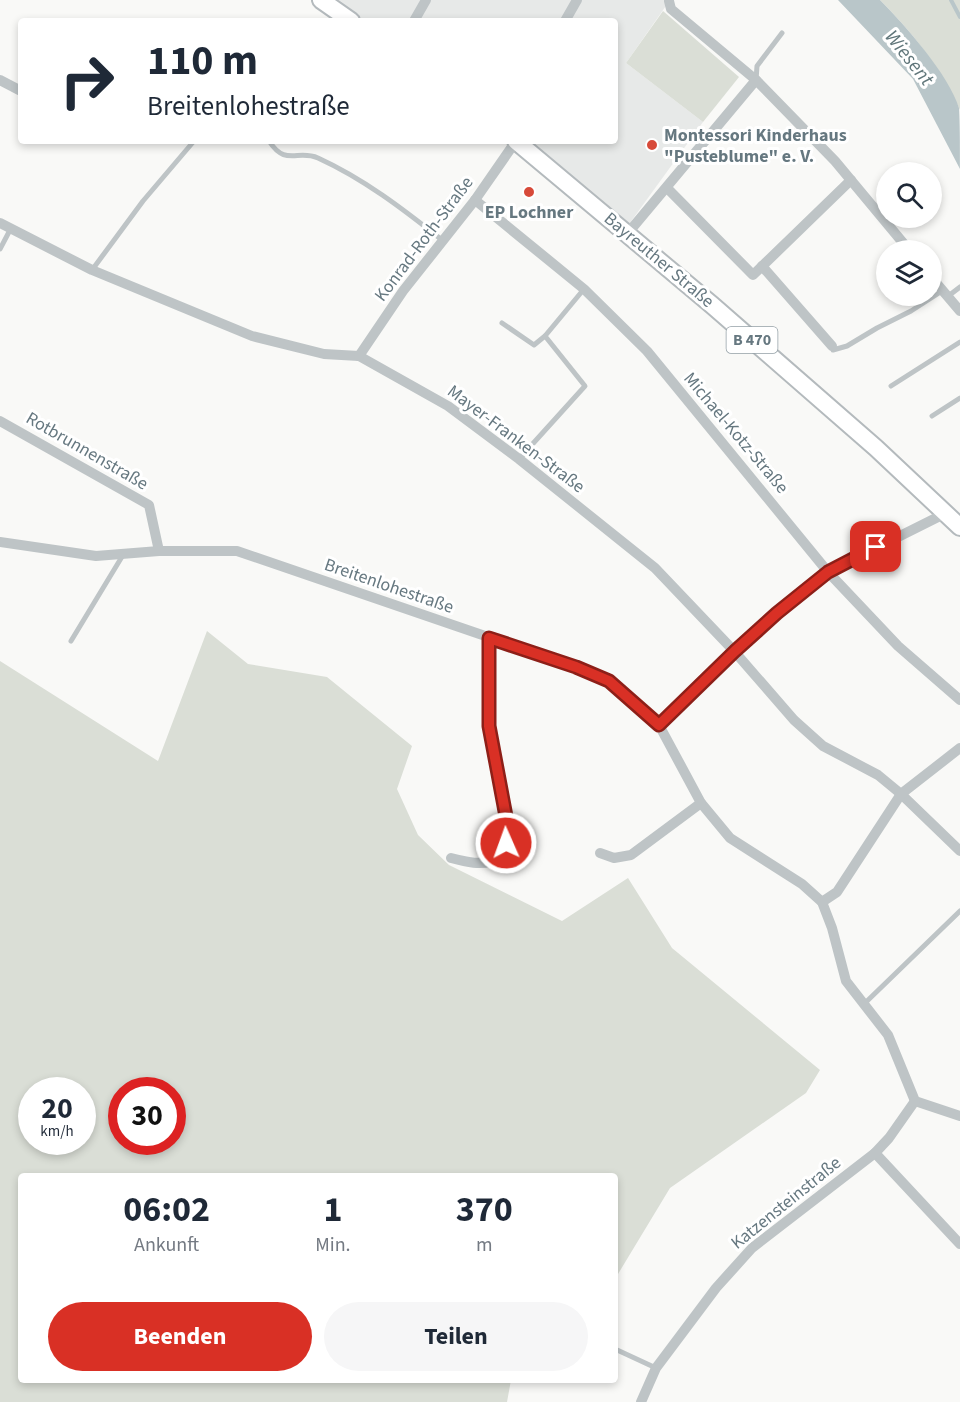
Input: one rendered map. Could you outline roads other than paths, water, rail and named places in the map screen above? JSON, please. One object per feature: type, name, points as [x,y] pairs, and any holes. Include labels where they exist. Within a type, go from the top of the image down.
[{"type":"main road","points":[[321,0],[347,18]]},
{"type":"main road","name":"Bayreuther Straße","points":[[520,144],[628,233],[858,433],[956,522]]},
{"type":"street","points":[[416,18],[426,0]]},
{"type":"street","points":[[567,18],[577,0]]},
{"type":"street","points":[[669,1],[670,9],[756,80],[851,180],[901,240]]},
{"type":"street","points":[[0,80],[18,89]]},
{"type":"street","points":[[628,233],[756,80]]},
{"type":"street","name":"Konrad-Roth-Straße","points":[[359,356],[403,291],[475,200],[514,144]]},
{"type":"street","points":[[667,188],[753,275],[851,180]]},
{"type":"street","name":"Michael-Kotz-Straße","points":[[475,200],[584,289],[647,351],[828,572],[898,646],[960,700]]},
{"type":"street","name":"Mayer-Franken-Straße","points":[[0,223],[92,270],[252,336],[324,354],[359,356],[448,406],[519,459],[655,568],[735,651],[794,720],[824,746],[878,776],[901,794],[960,851]]},
{"type":"street","points":[[762,266],[832,348]]},
{"type":"street","points":[[942,290],[960,311]]},
{"type":"street","name":"Rotbrunnenstraße","points":[[0,421],[149,505],[159,551]]},
{"type":"street","points":[[659,725],[735,651],[828,572],[956,522]]},
{"type":"street","name":"Breitenlohestraße","points":[[0,542],[96,556],[159,551],[237,551],[576,667],[609,681],[659,725],[700,803],[730,838],[802,884],[822,902],[832,928],[846,981],[888,1035],[915,1101]]},
{"type":"street","points":[[451,858],[474,864],[487,863],[499,855],[506,843],[508,827],[489,726],[489,638]]},
{"type":"street","points":[[822,902],[837,892],[901,794],[960,748]]},
{"type":"street","points":[[600,853],[614,858],[631,855],[700,803]]},
{"type":"street","points":[[915,1101],[960,1116]]},
{"type":"street","name":"Katzensteinstraße","points":[[641,1402],[656,1368],[716,1288],[752,1248],[875,1153],[890,1138],[915,1101]]},
{"type":"street","points":[[875,1153],[960,1244]]},
{"type":"lane","points":[[756,80],[757,66],[782,33]]},
{"type":"lane","points":[[92,270],[143,201],[191,144]]},
{"type":"lane","points":[[271,144],[275,151],[289,157],[315,157],[355,178],[386,196],[442,240]]},
{"type":"lane","points":[[0,249],[10,230]]},
{"type":"lane","points":[[832,348],[847,346],[877,328],[960,288]]},
{"type":"lane","points":[[502,323],[534,345],[545,336],[584,289]]},
{"type":"lane","points":[[519,459],[585,386],[545,336]]},
{"type":"lane","points":[[891,386],[960,342]]},
{"type":"lane","points":[[932,416],[960,398]]},
{"type":"lane","points":[[71,641],[124,554]]},
{"type":"lane","points":[[863,1005],[960,912]]},
{"type":"lane","points":[[618,1350],[656,1368]]},
{"type":"water","points":[[838,0],[880,0],[913,36],[936,66],[954,95],[959,108],[960,169],[913,79]]},
{"type":"waterway","name":"Wiesent","points":[[951,0],[960,17]]},
{"type":"place","name":"Montessori Kinderhaus \"Pusteblume\" e. V.","points":[[652,145]]},
{"type":"place","name":"EP Lochner","points":[[529,192]]}]
